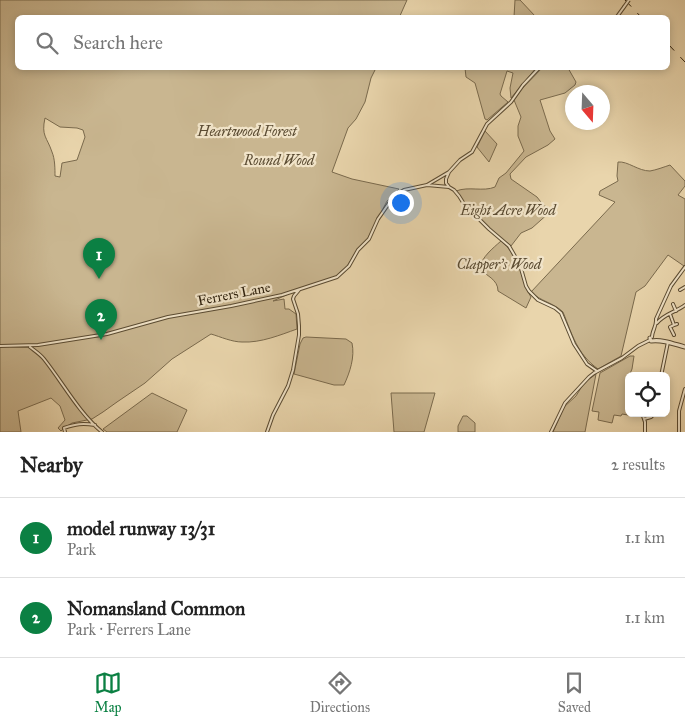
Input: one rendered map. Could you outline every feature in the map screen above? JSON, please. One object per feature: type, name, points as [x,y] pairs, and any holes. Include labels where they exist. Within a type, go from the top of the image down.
[{"type":"street","points":[[618,15],[629,0]]},
{"type":"street","name":"Ferrers Lane","points":[[427,185],[449,172],[460,160],[472,152],[487,124],[511,102],[537,70]]},
{"type":"street","points":[[449,172],[446,181],[449,187],[454,190],[464,204],[489,229],[509,246],[520,265],[529,291],[538,300],[561,313],[574,344],[587,364],[597,372]]},
{"type":"street","name":"Ferrers Lane","points":[[0,346],[49,344],[107,334],[168,317],[231,306],[299,290],[337,277],[342,274],[358,250],[369,239],[378,220],[394,196],[404,190],[427,185],[449,187]]},
{"type":"street","points":[[652,339],[656,319],[671,286],[685,267]]},
{"type":"street","points":[[680,290],[685,287]]},
{"type":"street","points":[[267,432],[273,414],[288,386],[293,370],[299,326],[298,314],[293,298],[299,290]]},
{"type":"street","points":[[673,304],[676,311]]},
{"type":"street","points":[[656,322],[663,316],[685,306]]},
{"type":"street","points":[[670,314],[675,324],[670,327],[674,335]]},
{"type":"street","points":[[552,432],[565,403],[584,382],[597,372],[652,339],[685,347]]},
{"type":"street","points":[[662,372],[668,342]]},
{"type":"street","points":[[29,346],[44,359],[94,426],[102,432]]},
{"type":"street","points":[[679,432],[679,412],[685,389]]},
{"type":"street","points":[[645,432],[644,419],[651,417]]},
{"type":"street","points":[[85,424],[90,419]]},
{"type":"street","points":[[65,432],[64,428],[78,424],[94,426]]},
{"type":"green space","points":[[0,0],[407,0],[400,15],[15,15],[15,70],[375,70],[365,102],[356,119],[348,128],[332,172],[352,179],[399,189],[387,201],[368,238],[337,277],[306,286],[273,301],[284,299],[285,309],[289,309],[296,314],[297,329],[270,338],[249,342],[234,341],[211,334],[172,359],[145,383],[92,419],[72,423],[61,431],[58,428],[65,420],[60,406],[51,398],[18,411],[21,432],[0,432]],"holes":[[[45,118],[60,127],[83,130],[85,137],[77,160],[62,163],[60,177],[55,176],[54,158],[44,133]]]},
{"type":"green space","points":[[515,0],[520,0],[534,15],[514,15]]},
{"type":"green space","points":[[465,70],[534,70],[511,98],[510,88],[513,73],[507,71],[500,94],[508,102],[487,120],[485,119],[475,83],[466,77]]},
{"type":"green space","name":"Eight Acre Wood","points":[[540,70],[569,70],[576,82],[575,85],[565,85],[565,93],[540,100],[550,131],[555,139],[526,157],[510,174],[511,179],[537,197],[544,206],[548,207],[550,212],[532,228],[521,233],[511,246],[474,214],[456,191],[495,187],[499,178],[506,173],[524,151],[518,136],[518,126],[521,117],[514,100]]},
{"type":"green space","points":[[485,131],[497,144],[489,162],[477,147]]},
{"type":"green space","points":[[618,162],[650,171],[670,165],[685,181],[685,186],[678,195],[685,199],[685,265],[668,255],[645,286],[636,292],[621,356],[598,369],[580,350],[572,336],[563,312],[531,292],[615,202],[599,195],[600,191],[618,181]]},
{"type":"green space","name":"Clapper's Wood","points":[[501,241],[516,260],[531,297],[526,308],[498,291],[496,283],[479,268],[485,256]]},
{"type":"green space","points":[[303,338],[346,339],[352,343],[353,354],[344,385],[334,385],[294,374],[300,344]]},
{"type":"green space","points":[[630,356],[634,356],[631,372],[625,372],[625,414],[614,415],[612,423],[598,420],[599,412],[592,411],[600,373]]},
{"type":"green space","points":[[596,374],[585,432],[553,432],[564,407],[576,396],[584,383]]},
{"type":"green space","points":[[152,393],[187,410],[177,432],[107,432],[103,429]]},
{"type":"green space","points":[[391,393],[435,393],[424,432],[394,432]]},
{"type":"green space","points":[[463,416],[467,416],[475,423],[475,432],[458,432],[458,426]]},
{"type":"railway","points":[[625,0],[639,15]]},
{"type":"railway","points":[[670,46],[685,62]]},
{"type":"place","name":"model runway 13/31","points":[[99,279]]},
{"type":"place","name":"Nomansland Common","points":[[101,340]]},
{"type":"park label","name":"Heartwood Forest","points":[[247,131]]},
{"type":"park label","name":"Round Wood","points":[[279,160]]}]
